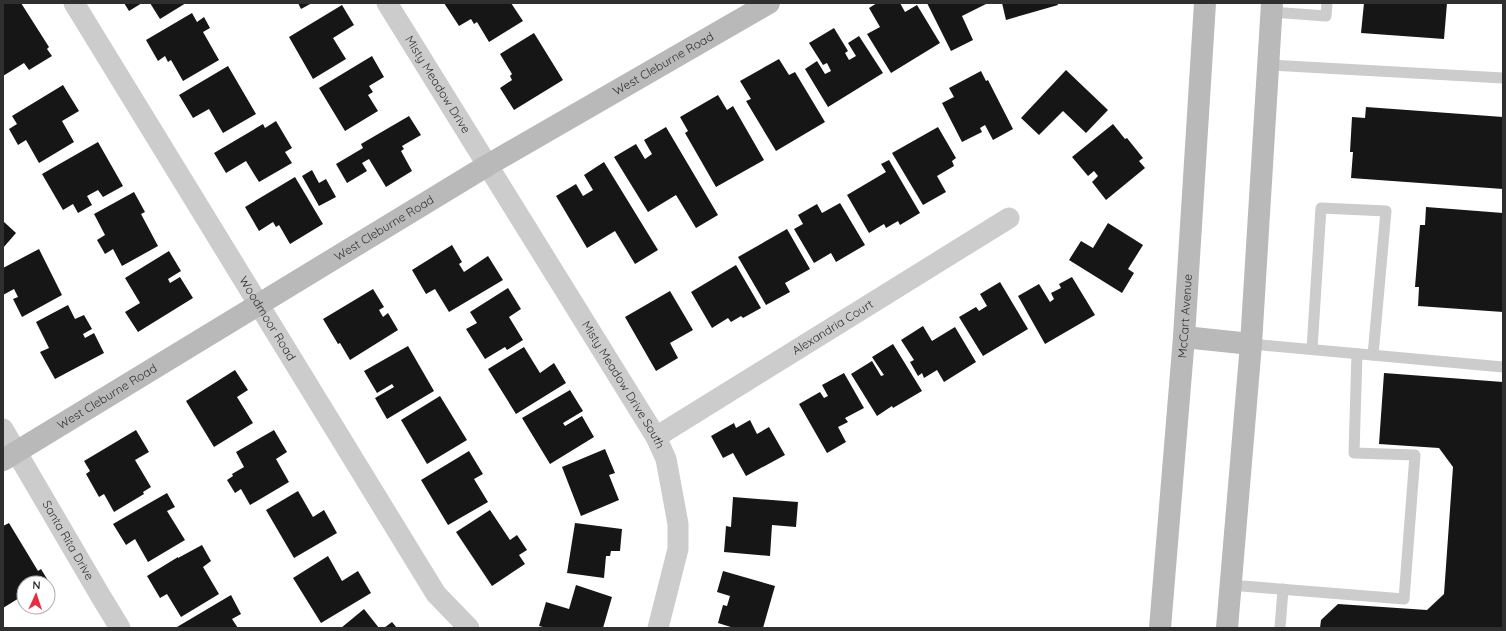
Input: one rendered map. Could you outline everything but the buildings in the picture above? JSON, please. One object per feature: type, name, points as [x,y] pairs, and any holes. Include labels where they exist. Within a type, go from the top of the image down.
[{"type":"main road","name":"West Cleburne Road","points":[[10,456],[488,165],[769,3]]},
{"type":"main road","name":"McCart Avenue","points":[[1160,628],[1184,337],[1206,3]]},
{"type":"main road","points":[[1227,628],[1251,344],[1271,8]]},
{"type":"main road","points":[[1184,337],[1251,344]]},
{"type":"street","name":"Woodmoor Road","points":[[74,3],[436,594],[469,628]]},
{"type":"street","name":"Misty Meadow Drive","points":[[387,3],[488,165]]},
{"type":"street","name":"Misty Meadow Drive South","points":[[488,165],[656,437],[666,460],[678,524],[678,548],[658,628]]},
{"type":"street","name":"Alexandria Court","points":[[656,437],[1009,218]]},
{"type":"street","name":"Santa Rita Drive","points":[[3,429],[10,456],[120,628]]},
{"type":"lane","points":[[1271,8],[1326,16],[1327,3]]},
{"type":"lane","points":[[1268,65],[1503,78]]},
{"type":"lane","points":[[1312,349],[1321,208],[1386,212],[1373,355]]},
{"type":"lane","points":[[1251,344],[1503,367]]},
{"type":"lane","points":[[1230,585],[1404,599],[1415,455],[1354,453],[1357,354]]},
{"type":"lane","points":[[1280,628],[1283,589]]}]
